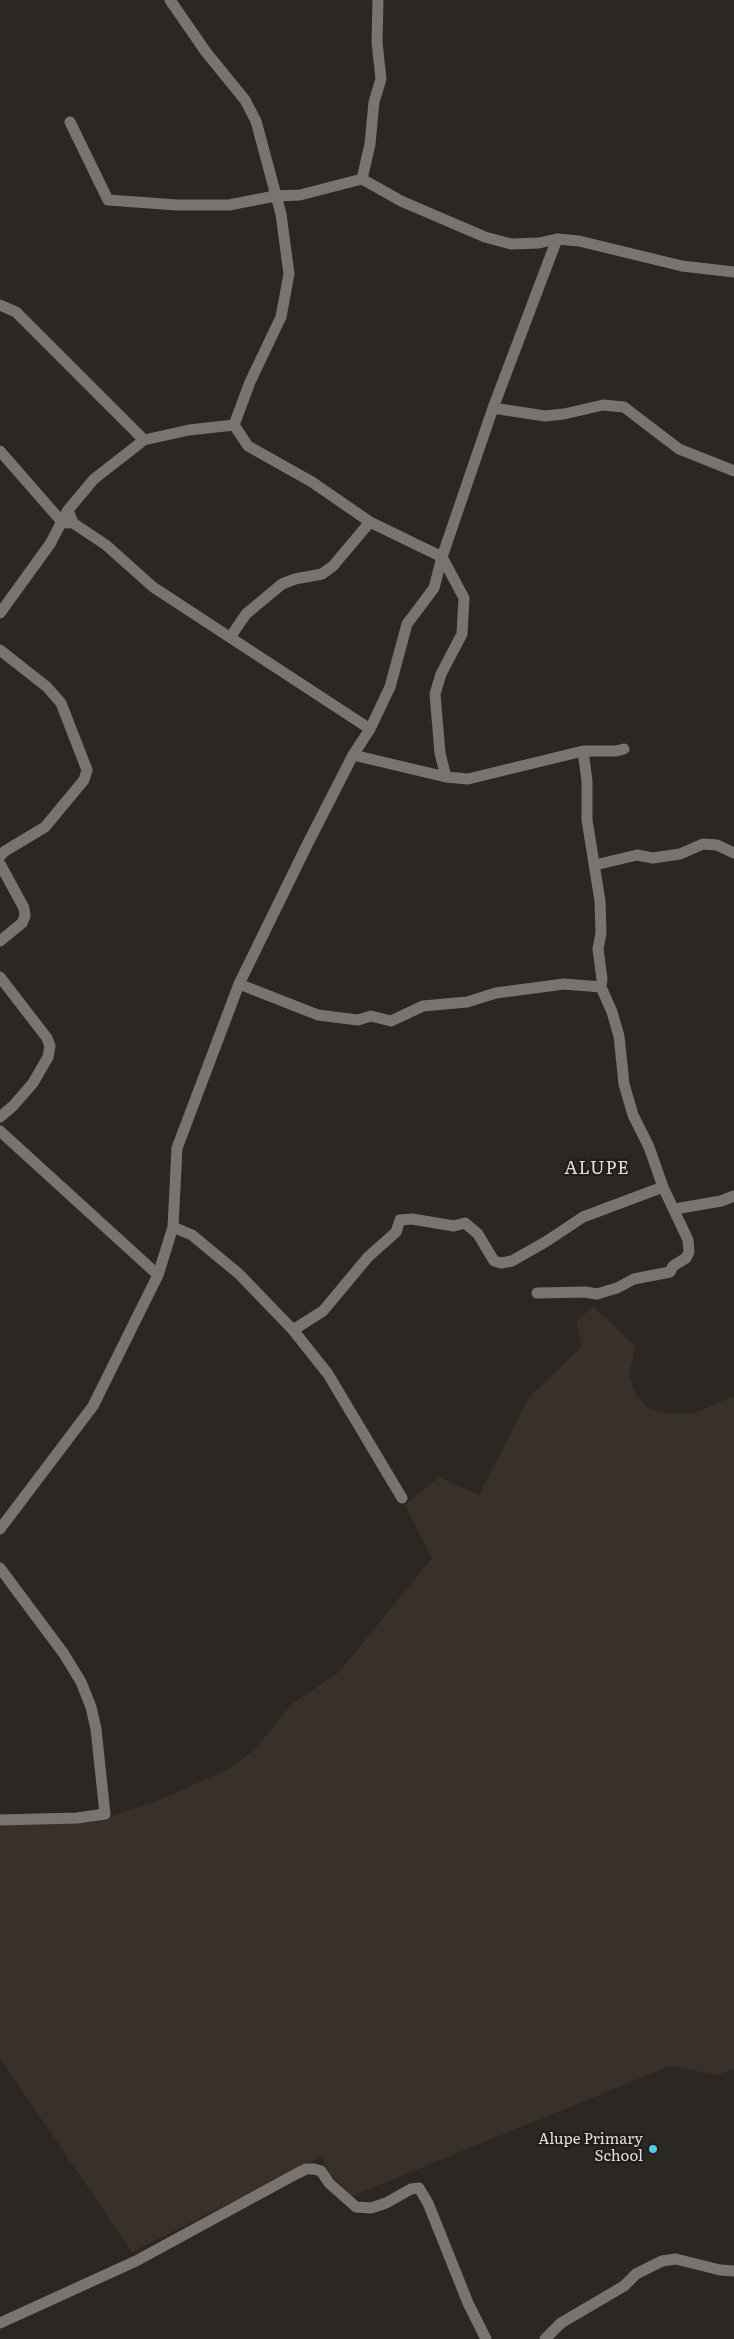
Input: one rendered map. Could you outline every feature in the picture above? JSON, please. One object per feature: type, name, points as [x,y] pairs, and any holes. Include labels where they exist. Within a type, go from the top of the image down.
[{"type":"street","points":[[170,0],[206,52],[245,100],[256,121],[281,214],[289,274],[281,317],[250,382],[234,425]]},
{"type":"street","points":[[362,179],[370,144],[374,102],[381,79],[377,42],[378,0]]},
{"type":"street","points":[[70,122],[108,200],[177,205],[229,206],[275,196],[300,195],[362,179],[401,201],[485,237],[511,244],[538,243],[557,239],[579,241],[682,266],[734,272]]},
{"type":"street","points":[[0,1529],[93,1406],[158,1275],[173,1227],[177,1148],[238,984],[353,755],[370,729],[390,687],[407,624],[434,588],[442,557],[493,408],[557,239]]},
{"type":"street","points":[[0,305],[16,312],[144,440]]},
{"type":"street","points":[[493,408],[544,416],[564,414],[603,405],[624,407],[679,448],[734,471]]},
{"type":"street","points":[[0,613],[50,544],[68,523],[68,510],[94,479],[144,440],[189,430],[234,425]]},
{"type":"street","points":[[234,425],[248,446],[312,482],[370,522],[442,557],[464,598],[462,634],[441,674],[435,694],[440,753],[446,777]]},
{"type":"street","points":[[0,451],[68,523],[106,545],[153,587],[231,636],[370,729]]},
{"type":"street","points":[[231,636],[246,614],[282,584],[295,579],[322,574],[333,566],[370,522]]},
{"type":"street","points":[[0,650],[47,686],[61,703],[87,770],[84,780],[45,827],[0,856]]},
{"type":"street","points":[[353,755],[446,777],[468,779],[583,751],[616,751],[624,749]]},
{"type":"street","points":[[537,1293],[585,1292],[597,1294],[617,1288],[634,1279],[670,1272],[673,1266],[686,1258],[689,1252],[688,1240],[663,1187],[649,1147],[634,1115],[624,1084],[619,1036],[612,1012],[601,987],[602,979],[598,950],[602,933],[600,901],[596,865],[587,820],[587,781],[583,751]]},
{"type":"street","points":[[596,865],[638,855],[653,858],[680,854],[703,844],[717,845],[734,853]]},
{"type":"street","points":[[0,864],[24,908],[25,916],[22,923],[0,941]]},
{"type":"street","points":[[0,977],[48,1038],[50,1046],[48,1057],[33,1083],[0,1118]]},
{"type":"street","points":[[238,984],[318,1015],[358,1020],[371,1016],[391,1021],[423,1006],[466,1002],[496,993],[564,984],[601,987]]},
{"type":"street","points":[[0,1132],[158,1275]]},
{"type":"street","points":[[293,1330],[323,1311],[368,1257],[396,1232],[400,1220],[412,1219],[454,1226],[465,1224],[478,1234],[494,1261],[501,1263],[512,1261],[583,1217],[663,1187]]},
{"type":"street","points":[[675,1209],[721,1201],[734,1196]]},
{"type":"street","points":[[173,1227],[192,1235],[239,1274],[293,1330],[328,1374],[402,1498]]},
{"type":"street","points":[[0,1568],[64,1654],[81,1682],[91,1706],[96,1729],[105,1814],[77,1818],[0,1820]]},
{"type":"street","points":[[0,2323],[136,2261],[296,2174],[314,2169],[321,2171],[329,2183],[356,2207],[371,2208],[386,2203],[411,2189],[419,2188],[428,2203],[468,2303],[486,2339]]},
{"type":"street","points":[[545,2339],[561,2323],[608,2296],[624,2286],[636,2274],[662,2260],[676,2259],[720,2270],[734,2271]]},
{"type":"shaded area","points":[[593,1306],[635,1346],[629,1376],[634,1392],[648,1408],[669,1414],[692,1414],[734,1396],[734,2069],[717,2075],[670,2066],[352,2196],[330,2174],[321,2157],[132,2252],[0,2058],[0,1825],[105,1818],[155,1802],[229,1769],[254,1750],[292,1704],[339,1672],[432,1558],[405,1505],[439,1477],[479,1495],[529,1398],[582,1346],[576,1322]]},
{"type":"place","name":"Alupe Primary School","points":[[653,2149]]},
{"type":"district","name":"ALUPE","points":[[597,1169]]}]
